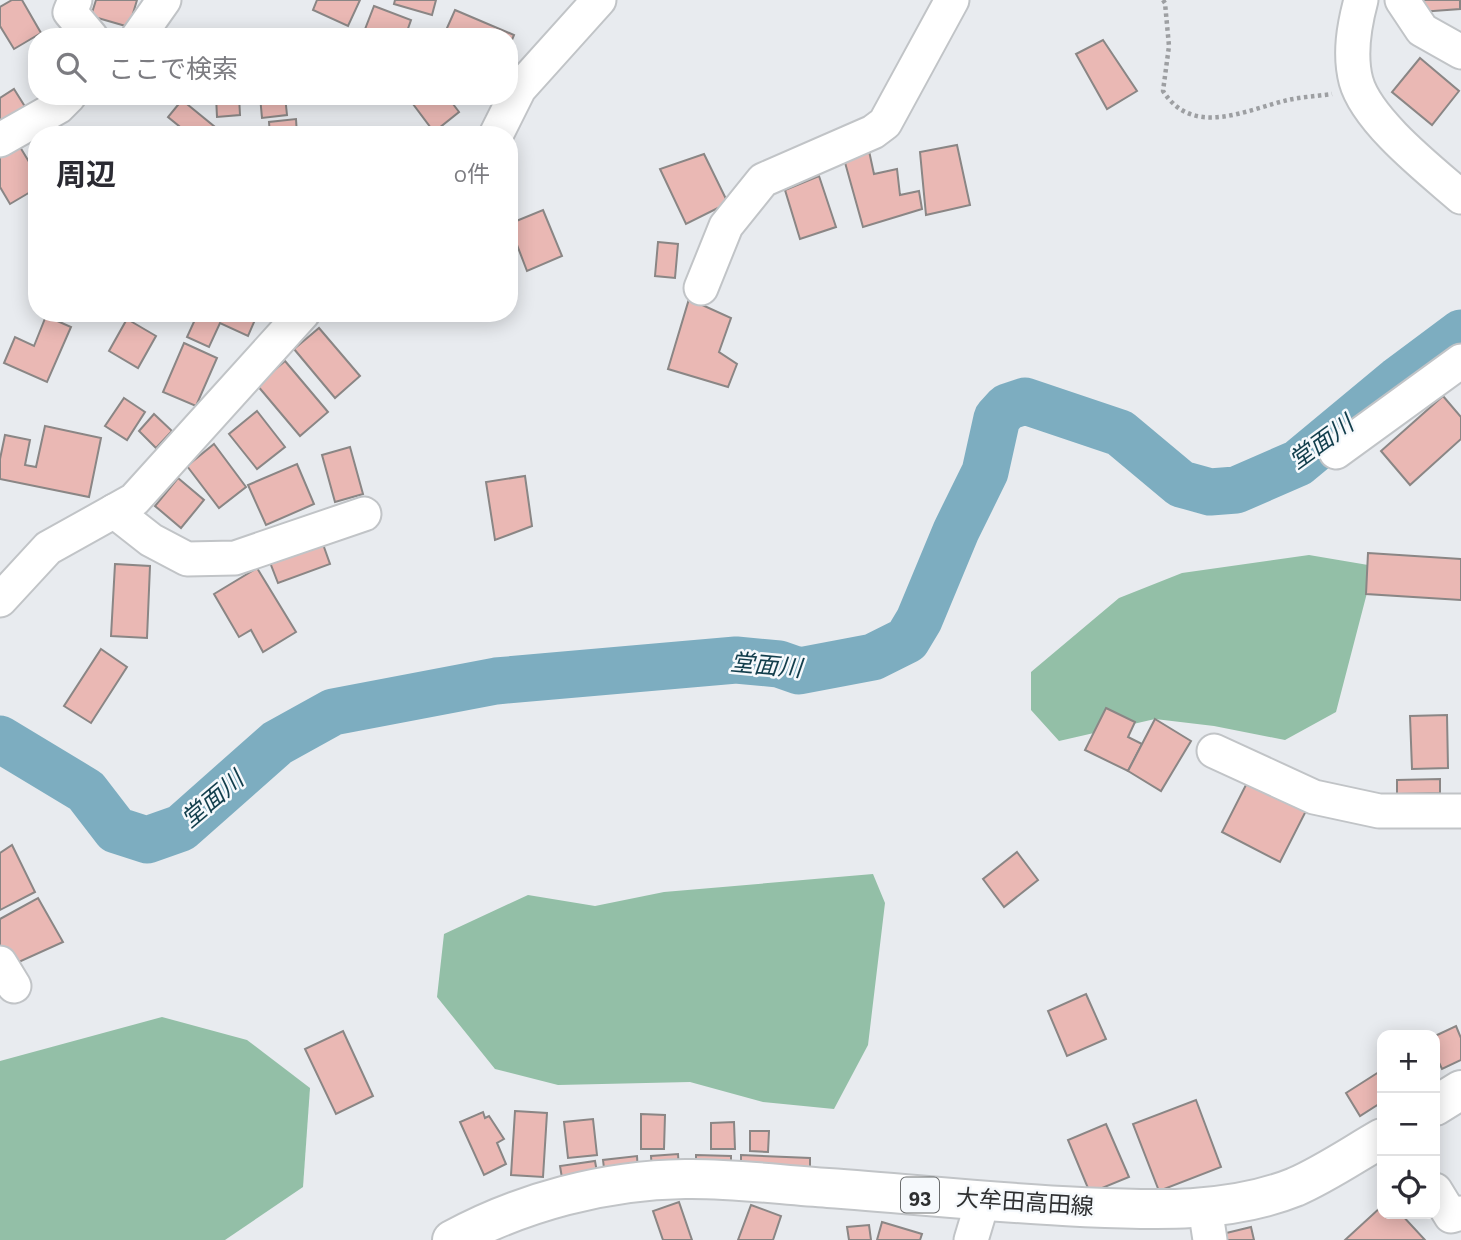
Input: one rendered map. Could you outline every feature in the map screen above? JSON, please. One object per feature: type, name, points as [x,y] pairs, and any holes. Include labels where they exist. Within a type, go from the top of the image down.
[{"type":"main road","points":[[1440,1103],[1461,1090]]},
{"type":"main road","name":"大牟田高田線","points":[[452,1240],[498,1218],[562,1196],[617,1185],[685,1179],[1147,1210],[1208,1223],[1246,1201],[1294,1187],[1377,1141]]},
{"type":"street","points":[[75,0],[70,12],[83,28]]},
{"type":"street","points":[[144,28],[164,0]]},
{"type":"street","points":[[518,91],[599,0]]},
{"type":"street","points":[[701,288],[726,226],[763,180],[873,132],[885,123],[952,0]]},
{"type":"street","points":[[1361,0],[1352,41],[1356,80],[1367,104],[1411,153],[1461,197]]},
{"type":"street","points":[[1402,0],[1422,30],[1461,52]]},
{"type":"street","points":[[0,140],[60,105]]},
{"type":"street","points":[[500,126],[511,105]]},
{"type":"street","points":[[0,600],[48,548],[134,500],[295,322]]},
{"type":"street","points":[[1336,452],[1461,361]]},
{"type":"street","points":[[114,511],[151,540],[187,559],[234,558],[364,514]]},
{"type":"street","points":[[1214,751],[1314,797],[1379,811],[1461,811]]},
{"type":"street","points":[[1440,1198],[1451,1216],[1461,1213]]},
{"type":"street","points":[[971,1240],[983,1200]]},
{"type":"path","points":[[1163,0],[1169,46],[1163,91],[1171,104],[1193,117],[1226,118],[1290,100],[1360,90]]},
{"type":"green space","points":[[1309,555],[1374,566],[1336,712],[1285,740],[1214,726],[1155,719],[1059,741],[1031,710],[1031,672],[1119,598],[1182,573]]},
{"type":"green space","points":[[873,874],[885,903],[868,1045],[834,1109],[763,1102],[690,1082],[558,1085],[495,1069],[437,997],[444,934],[528,895],[595,906],[664,892]]},
{"type":"green space","points":[[162,1017],[247,1040],[310,1088],[303,1187],[225,1240],[0,1240],[0,1061]]},
{"type":"building","points":[[12,0],[22,0],[38,28],[28,28],[28,41],[14,49],[0,26],[0,7]]},
{"type":"building","points":[[96,0],[137,0],[129,27],[91,16]]},
{"type":"building","points":[[317,0],[360,0],[348,26],[313,10]]},
{"type":"building","points":[[395,0],[436,0],[432,15],[394,4]]},
{"type":"building","points":[[1419,0],[1460,0],[1460,9],[1420,12]]},
{"type":"building","points":[[374,6],[411,20],[408,28],[365,28]]},
{"type":"building","points":[[455,10],[497,28],[447,28]]},
{"type":"building","points":[[1103,40],[1137,91],[1107,109],[1076,54]]},
{"type":"building","points":[[1420,58],[1459,91],[1432,125],[1392,92]]},
{"type":"building","points":[[14,89],[29,113],[0,131],[0,98]]},
{"type":"building","points":[[178,105],[188,105],[214,126],[179,126],[168,117]]},
{"type":"building","points":[[216,105],[239,105],[240,115],[217,117]]},
{"type":"building","points":[[261,105],[286,105],[287,115],[262,118]]},
{"type":"building","points":[[414,105],[454,105],[459,112],[442,126],[430,126]]},
{"type":"building","points":[[296,119],[296,126],[269,126],[269,122]]},
{"type":"building","points":[[17,142],[28,160],[28,193],[10,204],[0,187],[0,152]]},
{"type":"building","points":[[957,145],[970,205],[926,215],[920,152]]},
{"type":"building","points":[[869,151],[874,174],[897,169],[900,195],[919,191],[922,209],[863,227],[844,159]]},
{"type":"building","points":[[704,154],[728,203],[686,224],[660,169]]},
{"type":"building","points":[[819,176],[836,227],[800,239],[785,190]]},
{"type":"building","points":[[543,210],[562,256],[527,271],[518,248],[518,220]]},
{"type":"building","points":[[658,242],[678,244],[675,278],[655,276]]},
{"type":"building","points":[[689,299],[731,318],[719,352],[737,364],[728,387],[668,369]]},
{"type":"building","points":[[44,322],[60,322],[71,327],[47,382],[4,363],[15,337],[34,346]]},
{"type":"building","points":[[125,322],[132,322],[156,336],[138,368],[109,351]]},
{"type":"building","points":[[194,322],[254,322],[248,336],[220,323],[209,347],[187,337]]},
{"type":"building","points":[[319,328],[360,376],[335,398],[294,349]]},
{"type":"building","points":[[184,343],[217,358],[196,406],[163,392]]},
{"type":"building","points":[[285,361],[328,412],[300,436],[257,385]]},
{"type":"building","points":[[1443,396],[1461,417],[1461,439],[1410,485],[1381,451]]},
{"type":"building","points":[[124,398],[145,412],[127,440],[105,426]]},
{"type":"building","points":[[257,411],[285,447],[257,469],[229,434]]},
{"type":"building","points":[[154,414],[172,431],[156,448],[139,431]]},
{"type":"building","points":[[45,426],[101,438],[89,497],[0,479],[0,459],[5,435],[30,440],[25,465],[36,467]]},
{"type":"building","points":[[214,444],[246,487],[219,508],[187,466]]},
{"type":"building","points":[[350,447],[363,494],[335,502],[322,455]]},
{"type":"building","points":[[297,464],[314,504],[266,525],[248,485]]},
{"type":"building","points":[[525,476],[532,526],[495,540],[486,482]]},
{"type":"building","points":[[178,478],[204,500],[181,528],[155,506]]},
{"type":"building","points":[[319,533],[330,564],[278,583],[266,552]]},
{"type":"building","points":[[1368,553],[1461,559],[1461,600],[1366,594]]},
{"type":"building","points":[[115,564],[150,566],[147,638],[111,636]]},
{"type":"building","points":[[257,568],[296,632],[263,652],[251,630],[239,637],[214,594]]},
{"type":"building","points":[[101,649],[127,667],[91,723],[64,706]]},
{"type":"building","points":[[1106,708],[1135,722],[1128,737],[1142,744],[1128,771],[1085,750]]},
{"type":"building","points":[[1447,715],[1448,768],[1412,769],[1410,716]]},
{"type":"building","points":[[1155,719],[1191,741],[1161,791],[1128,771]]},
{"type":"building","points":[[1251,775],[1309,805],[1280,862],[1222,832]]},
{"type":"building","points":[[1440,779],[1440,793],[1397,794],[1397,780]]},
{"type":"building","points":[[12,845],[35,892],[0,910],[0,853]]},
{"type":"building","points":[[1017,852],[1038,880],[1004,907],[983,879]]},
{"type":"building","points":[[38,898],[63,942],[10,966],[0,945],[0,919]]},
{"type":"building","points":[[1086,994],[1106,1039],[1067,1056],[1048,1011]]},
{"type":"building","points":[[1456,1026],[1461,1038],[1461,1060],[1442,1069],[1440,1065],[1440,1034]]},
{"type":"building","points":[[343,1031],[373,1096],[336,1114],[305,1049]]},
{"type":"building","points":[[1377,1073],[1377,1105],[1360,1116],[1346,1093]]},
{"type":"building","points":[[1196,1100],[1221,1167],[1159,1191],[1133,1124]]},
{"type":"building","points":[[515,1111],[547,1113],[543,1177],[511,1175]]},
{"type":"building","points":[[483,1112],[485,1118],[489,1116],[504,1139],[497,1143],[506,1164],[484,1175],[460,1122]]},
{"type":"building","points":[[641,1114],[665,1115],[664,1149],[641,1149]]},
{"type":"building","points":[[593,1119],[597,1155],[568,1158],[564,1122]]},
{"type":"building","points":[[734,1122],[735,1149],[711,1149],[711,1123]]},
{"type":"building","points":[[1106,1124],[1129,1177],[1090,1193],[1068,1140]]},
{"type":"building","points":[[750,1131],[769,1131],[768,1152],[750,1151]]},
{"type":"building","points":[[678,1154],[679,1169],[652,1171],[651,1156]]},
{"type":"building","points":[[696,1155],[731,1156],[731,1169],[696,1168]]},
{"type":"building","points":[[741,1155],[810,1158],[810,1172],[741,1169]]},
{"type":"building","points":[[637,1156],[638,1173],[605,1176],[603,1160]]},
{"type":"building","points":[[595,1161],[598,1178],[563,1184],[560,1166]]},
{"type":"building","points":[[679,1202],[692,1240],[663,1240],[653,1211]]},
{"type":"building","points":[[751,1205],[781,1216],[773,1240],[738,1240]]},
{"type":"building","points":[[1377,1211],[1377,1219],[1406,1219],[1425,1240],[1345,1240]]},
{"type":"building","points":[[882,1222],[922,1234],[920,1240],[877,1240]]},
{"type":"building","points":[[869,1225],[871,1240],[849,1240],[847,1227]]},
{"type":"building","points":[[1251,1227],[1254,1240],[1215,1240],[1214,1236]]},
{"type":"waterway","name":"堂面川","points":[[0,739],[86,791],[116,830],[147,840],[181,828],[277,743],[333,712],[496,681],[736,660],[779,664],[799,671],[873,657],[907,640],[919,620],[956,531],[985,472],[997,418],[1007,407],[1025,401],[1120,433],[1181,484],[1210,492],[1236,490],[1298,463],[1398,380],[1461,333]]}]
